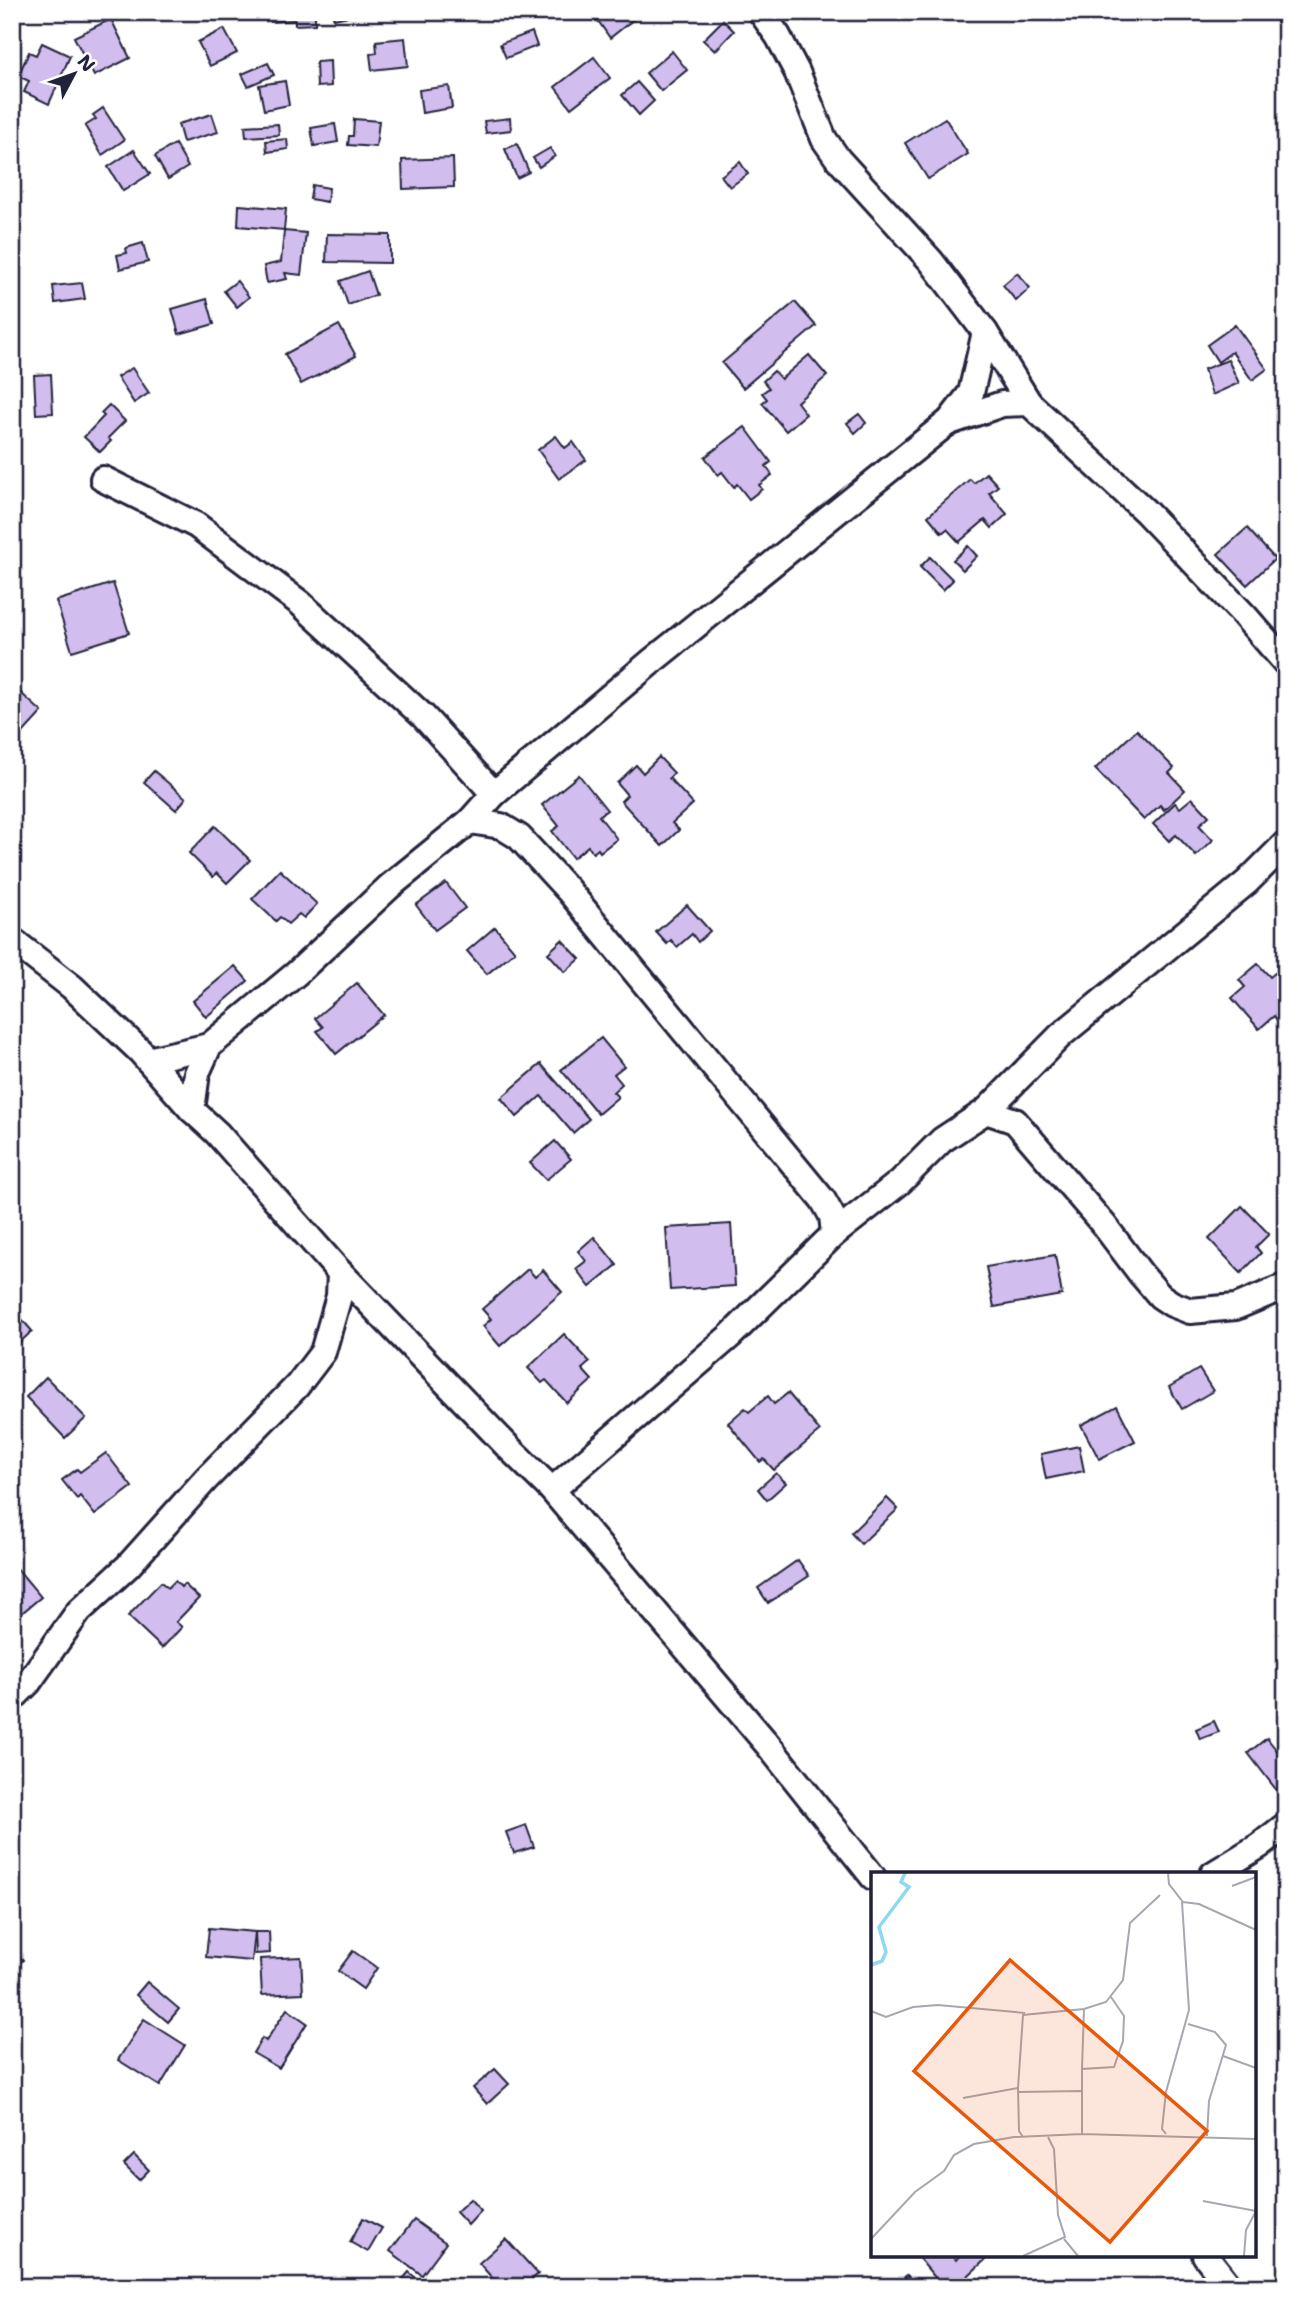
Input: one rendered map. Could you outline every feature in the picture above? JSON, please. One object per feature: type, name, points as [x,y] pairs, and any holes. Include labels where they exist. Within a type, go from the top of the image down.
[{"type":"street","points":[[761,12],[783,44],[797,72],[815,121],[830,147],[930,261],[985,332],[1029,403],[1145,511],[1286,663]]},
{"type":"street","points":[[192,1110],[197,1073],[209,1046],[297,973],[390,886],[470,821],[500,790],[652,661],[947,423],[971,393],[985,332]]},
{"type":"street","points":[[947,423],[1002,404],[1029,403]]},
{"type":"street","points":[[103,479],[196,525],[300,603],[500,790],[511,832]]},
{"type":"street","points":[[470,821],[501,826],[519,837],[568,890],[823,1200],[832,1216],[834,1234]]},
{"type":"street","points":[[552,1490],[730,1336],[834,1234],[900,1182],[942,1140],[986,1111],[1061,1035],[1247,882],[1286,844]]},
{"type":"street","points":[[12,940],[72,988],[148,1060],[192,1110],[217,1133],[340,1273],[552,1490],[768,1745],[871,1874]]},
{"type":"street","points":[[148,1060],[209,1046]]},
{"type":"street","points":[[986,1111],[1015,1121],[1104,1225],[1141,1274],[1160,1296],[1172,1304],[1191,1311],[1236,1307],[1286,1286]]},
{"type":"street","points":[[12,1699],[28,1683],[79,1611],[135,1558],[206,1479],[304,1378],[323,1352],[339,1296],[340,1273]]},
{"type":"street","points":[[1216,1872],[1259,1846],[1286,1825]]},
{"type":"street","points":[[1207,2257],[1230,2287]]},
{"type":"building","points":[[270,12],[315,12],[315,24],[295,25],[295,20],[271,22]]},
{"type":"building","points":[[332,12],[363,12],[363,13],[334,19]]},
{"type":"building","points":[[592,12],[637,12],[639,15],[610,38]]},
{"type":"building","points":[[111,19],[130,58],[94,76],[74,37]]},
{"type":"building","points":[[723,20],[734,31],[715,51],[703,40]]},
{"type":"building","points":[[224,29],[237,53],[210,66],[198,42]]},
{"type":"building","points":[[532,32],[537,46],[506,58],[500,44]]},
{"type":"building","points":[[405,38],[408,66],[372,70],[370,54],[377,53],[376,41]]},
{"type":"building","points":[[42,43],[70,56],[49,104],[24,92],[29,81],[18,76],[29,52],[36,55]]},
{"type":"building","points":[[672,51],[687,70],[661,91],[646,73]]},
{"type":"building","points":[[594,57],[610,78],[571,108],[555,87]]},
{"type":"building","points":[[330,61],[331,86],[317,87],[316,62]]},
{"type":"building","points":[[268,63],[274,75],[248,86],[242,74]]},
{"type":"building","points":[[285,81],[289,105],[264,110],[259,85]]},
{"type":"building","points":[[637,82],[654,101],[639,115],[622,95]]},
{"type":"building","points":[[449,86],[452,108],[422,113],[419,90]]},
{"type":"building","points":[[103,108],[124,140],[102,155],[85,126],[96,119],[93,115]]},
{"type":"building","points":[[212,114],[218,132],[183,142],[178,124]]},
{"type":"building","points":[[510,118],[511,130],[486,133],[484,121]]},
{"type":"building","points":[[945,118],[968,154],[928,179],[905,143]]},
{"type":"building","points":[[354,119],[379,121],[376,147],[348,145],[349,136],[353,136]]},
{"type":"building","points":[[278,124],[279,135],[246,137],[245,126]]},
{"type":"building","points":[[335,124],[338,142],[314,146],[311,128]]},
{"type":"building","points":[[287,139],[288,149],[267,152],[266,141]]},
{"type":"building","points":[[175,144],[188,167],[168,179],[155,156]]},
{"type":"building","points":[[517,144],[529,172],[517,178],[505,149]]},
{"type":"building","points":[[550,148],[555,156],[539,167],[533,158]]},
{"type":"building","points":[[134,150],[150,174],[123,191],[108,167]]},
{"type":"building","points":[[453,158],[454,187],[403,189],[402,160]]},
{"type":"building","points":[[740,162],[748,174],[730,187],[721,176]]},
{"type":"building","points":[[312,185],[329,188],[327,202],[310,199]]},
{"type":"building","points":[[239,205],[286,209],[284,230],[238,226]]},
{"type":"building","points":[[284,231],[306,233],[301,275],[285,273],[287,279],[267,283],[264,266],[281,262]]},
{"type":"building","points":[[327,234],[390,235],[390,263],[326,262]]},
{"type":"building","points":[[143,243],[148,262],[120,269],[117,255],[127,253],[126,248]]},
{"type":"building","points":[[368,271],[376,295],[348,305],[340,281]]},
{"type":"building","points":[[1017,273],[1030,288],[1016,301],[1003,285]]},
{"type":"building","points":[[237,281],[249,297],[237,307],[224,291]]},
{"type":"building","points":[[82,283],[85,299],[55,303],[53,286]]},
{"type":"building","points":[[207,299],[214,324],[179,334],[172,309]]},
{"type":"building","points":[[795,302],[816,326],[743,388],[722,363]]},
{"type":"building","points":[[339,325],[356,356],[301,384],[285,354]]},
{"type":"building","points":[[1235,325],[1267,369],[1252,380],[1232,352],[1218,362],[1207,345]]},
{"type":"building","points":[[809,355],[827,376],[797,402],[806,414],[786,431],[762,403],[767,399],[762,393],[769,388],[763,381],[774,371],[781,379]]},
{"type":"building","points":[[1228,360],[1239,383],[1212,395],[1204,369]]},
{"type":"building","points":[[132,368],[149,393],[134,403],[117,377]]},
{"type":"building","points":[[51,374],[53,413],[36,414],[34,375]]},
{"type":"building","points":[[109,405],[125,421],[108,438],[111,441],[100,452],[84,437],[104,416],[101,413]]},
{"type":"building","points":[[859,414],[866,423],[855,433],[847,423]]},
{"type":"building","points":[[745,427],[771,462],[766,466],[772,475],[759,485],[762,489],[749,499],[737,484],[734,487],[722,472],[718,475],[705,457]]},
{"type":"building","points":[[556,436],[565,448],[573,442],[586,460],[559,479],[538,450]]},
{"type":"building","points":[[986,473],[998,486],[989,493],[1007,514],[992,528],[985,520],[959,542],[947,529],[942,533],[928,516],[970,479],[974,483]]},
{"type":"building","points":[[1247,528],[1275,559],[1247,585],[1218,554]]},
{"type":"building","points":[[968,546],[977,556],[963,570],[953,560]]},
{"type":"building","points":[[930,557],[953,580],[943,590],[920,567]]},
{"type":"building","points":[[113,583],[129,633],[72,651],[56,601]]},
{"type":"building","points":[[12,685],[42,712],[12,745]]},
{"type":"building","points":[[1137,730],[1174,768],[1169,773],[1185,790],[1164,810],[1160,805],[1144,820],[1095,769]]},
{"type":"building","points":[[659,757],[674,773],[669,778],[693,804],[672,823],[679,830],[662,846],[621,801],[627,795],[617,783],[636,765],[643,773]]},
{"type":"building","points":[[154,771],[186,798],[176,810],[144,782]]},
{"type":"building","points":[[579,775],[607,810],[599,816],[617,839],[600,852],[598,849],[593,853],[588,846],[573,858],[552,831],[559,826],[542,805]]},
{"type":"building","points":[[1192,798],[1209,816],[1199,825],[1213,840],[1196,856],[1176,835],[1169,841],[1153,824],[1175,803],[1180,808]]},
{"type":"building","points":[[215,826],[250,860],[227,883],[217,873],[213,877],[189,853]]},
{"type":"building","points":[[280,870],[317,904],[304,918],[299,914],[288,924],[280,917],[276,921],[252,899]]},
{"type":"building","points":[[446,883],[465,908],[435,930],[416,905]]},
{"type":"building","points":[[687,905],[710,931],[698,942],[692,934],[677,947],[671,940],[667,944],[656,932]]},
{"type":"building","points":[[495,927],[515,951],[487,974],[467,951]]},
{"type":"building","points":[[562,940],[580,959],[565,972],[548,953]]},
{"type":"building","points":[[1258,964],[1270,977],[1286,964],[1286,1012],[1277,1020],[1274,1016],[1259,1029],[1232,998],[1245,987],[1239,980]]},
{"type":"building","points":[[235,966],[248,981],[206,1017],[193,1001]]},
{"type":"building","points":[[357,983],[384,1015],[336,1054],[317,1031],[323,1027],[315,1018]]},
{"type":"building","points":[[601,1038],[624,1066],[614,1074],[622,1084],[613,1092],[618,1097],[598,1114],[561,1070]]},
{"type":"building","points":[[541,1064],[589,1119],[573,1133],[541,1096],[517,1117],[501,1098]]},
{"type":"building","points":[[555,1141],[571,1159],[546,1180],[530,1163]]},
{"type":"building","points":[[1242,1206],[1269,1234],[1256,1247],[1261,1253],[1241,1273],[1209,1239]]},
{"type":"building","points":[[731,1224],[735,1286],[670,1290],[666,1228]]},
{"type":"building","points":[[594,1237],[617,1265],[590,1287],[576,1269],[586,1261],[578,1251]]},
{"type":"building","points":[[1055,1255],[1062,1295],[994,1307],[986,1267]]},
{"type":"building","points":[[528,1269],[535,1277],[543,1270],[562,1292],[500,1346],[483,1326],[491,1319],[482,1309]]},
{"type":"building","points":[[13,1309],[32,1331],[15,1347],[12,1344]]},
{"type":"building","points":[[564,1334],[590,1362],[582,1369],[592,1380],[567,1403],[546,1380],[542,1383],[528,1368]]},
{"type":"building","points":[[1199,1369],[1213,1391],[1182,1409],[1169,1387]]},
{"type":"building","points":[[46,1377],[86,1418],[65,1438],[26,1397]]},
{"type":"building","points":[[788,1393],[820,1431],[774,1470],[764,1459],[760,1462],[728,1423],[745,1408],[749,1412],[768,1396],[774,1404]]},
{"type":"building","points":[[1117,1406],[1135,1441],[1099,1459],[1081,1425]]},
{"type":"building","points":[[1079,1446],[1084,1471],[1046,1479],[1041,1454]]},
{"type":"building","points":[[106,1453],[132,1487],[95,1515],[80,1496],[77,1499],[62,1480],[77,1469],[80,1472]]},
{"type":"building","points":[[776,1473],[786,1483],[767,1500],[758,1489]]},
{"type":"building","points":[[887,1498],[898,1509],[861,1544],[851,1533]]},
{"type":"building","points":[[798,1560],[809,1576],[768,1603],[758,1588]]},
{"type":"building","points":[[14,1565],[41,1597],[12,1621],[12,1566]]},
{"type":"building","points":[[175,1581],[181,1587],[184,1584],[199,1598],[176,1622],[182,1627],[162,1648],[128,1616],[161,1582],[168,1588]]},
{"type":"building","points":[[1214,1721],[1219,1732],[1200,1739],[1196,1729]]},
{"type":"building","points":[[1267,1738],[1286,1762],[1286,1793],[1281,1796],[1248,1753]]},
{"type":"building","points":[[526,1825],[534,1847],[514,1853],[506,1832]]},
{"type":"building","points":[[209,1928],[255,1932],[252,1961],[206,1957]]},
{"type":"building","points":[[255,1932],[269,1932],[270,1953],[256,1954]]},
{"type":"building","points":[[12,1948],[23,1960],[12,1969]]},
{"type":"building","points":[[353,1951],[377,1968],[363,1989],[338,1971]]},
{"type":"building","points":[[301,1957],[303,1993],[262,1995],[260,1959]]},
{"type":"building","points":[[147,1982],[179,2009],[168,2022],[136,1995]]},
{"type":"building","points":[[287,2009],[307,2023],[279,2068],[253,2053],[262,2038],[266,2041]]},
{"type":"building","points":[[144,2019],[185,2045],[160,2086],[118,2060]]},
{"type":"building","points":[[495,2069],[509,2084],[487,2104],[473,2088]]},
{"type":"building","points":[[134,2155],[149,2170],[139,2180],[124,2165]]},
{"type":"building","points":[[470,2199],[481,2211],[468,2225],[456,2212]]},
{"type":"building","points":[[363,2218],[382,2228],[368,2252],[350,2242]]},
{"type":"building","points":[[414,2220],[446,2243],[422,2275],[390,2251]]},
{"type":"building","points":[[506,2239],[538,2274],[524,2287],[500,2287],[479,2263]]},
{"type":"building","points":[[918,2257],[954,2257],[956,2260],[958,2257],[983,2257],[985,2260],[956,2287],[943,2287]]},
{"type":"building","points":[[409,2272],[425,2286],[396,2287]]},
{"type":"building","points":[[907,2275],[917,2287],[893,2287]]}]
